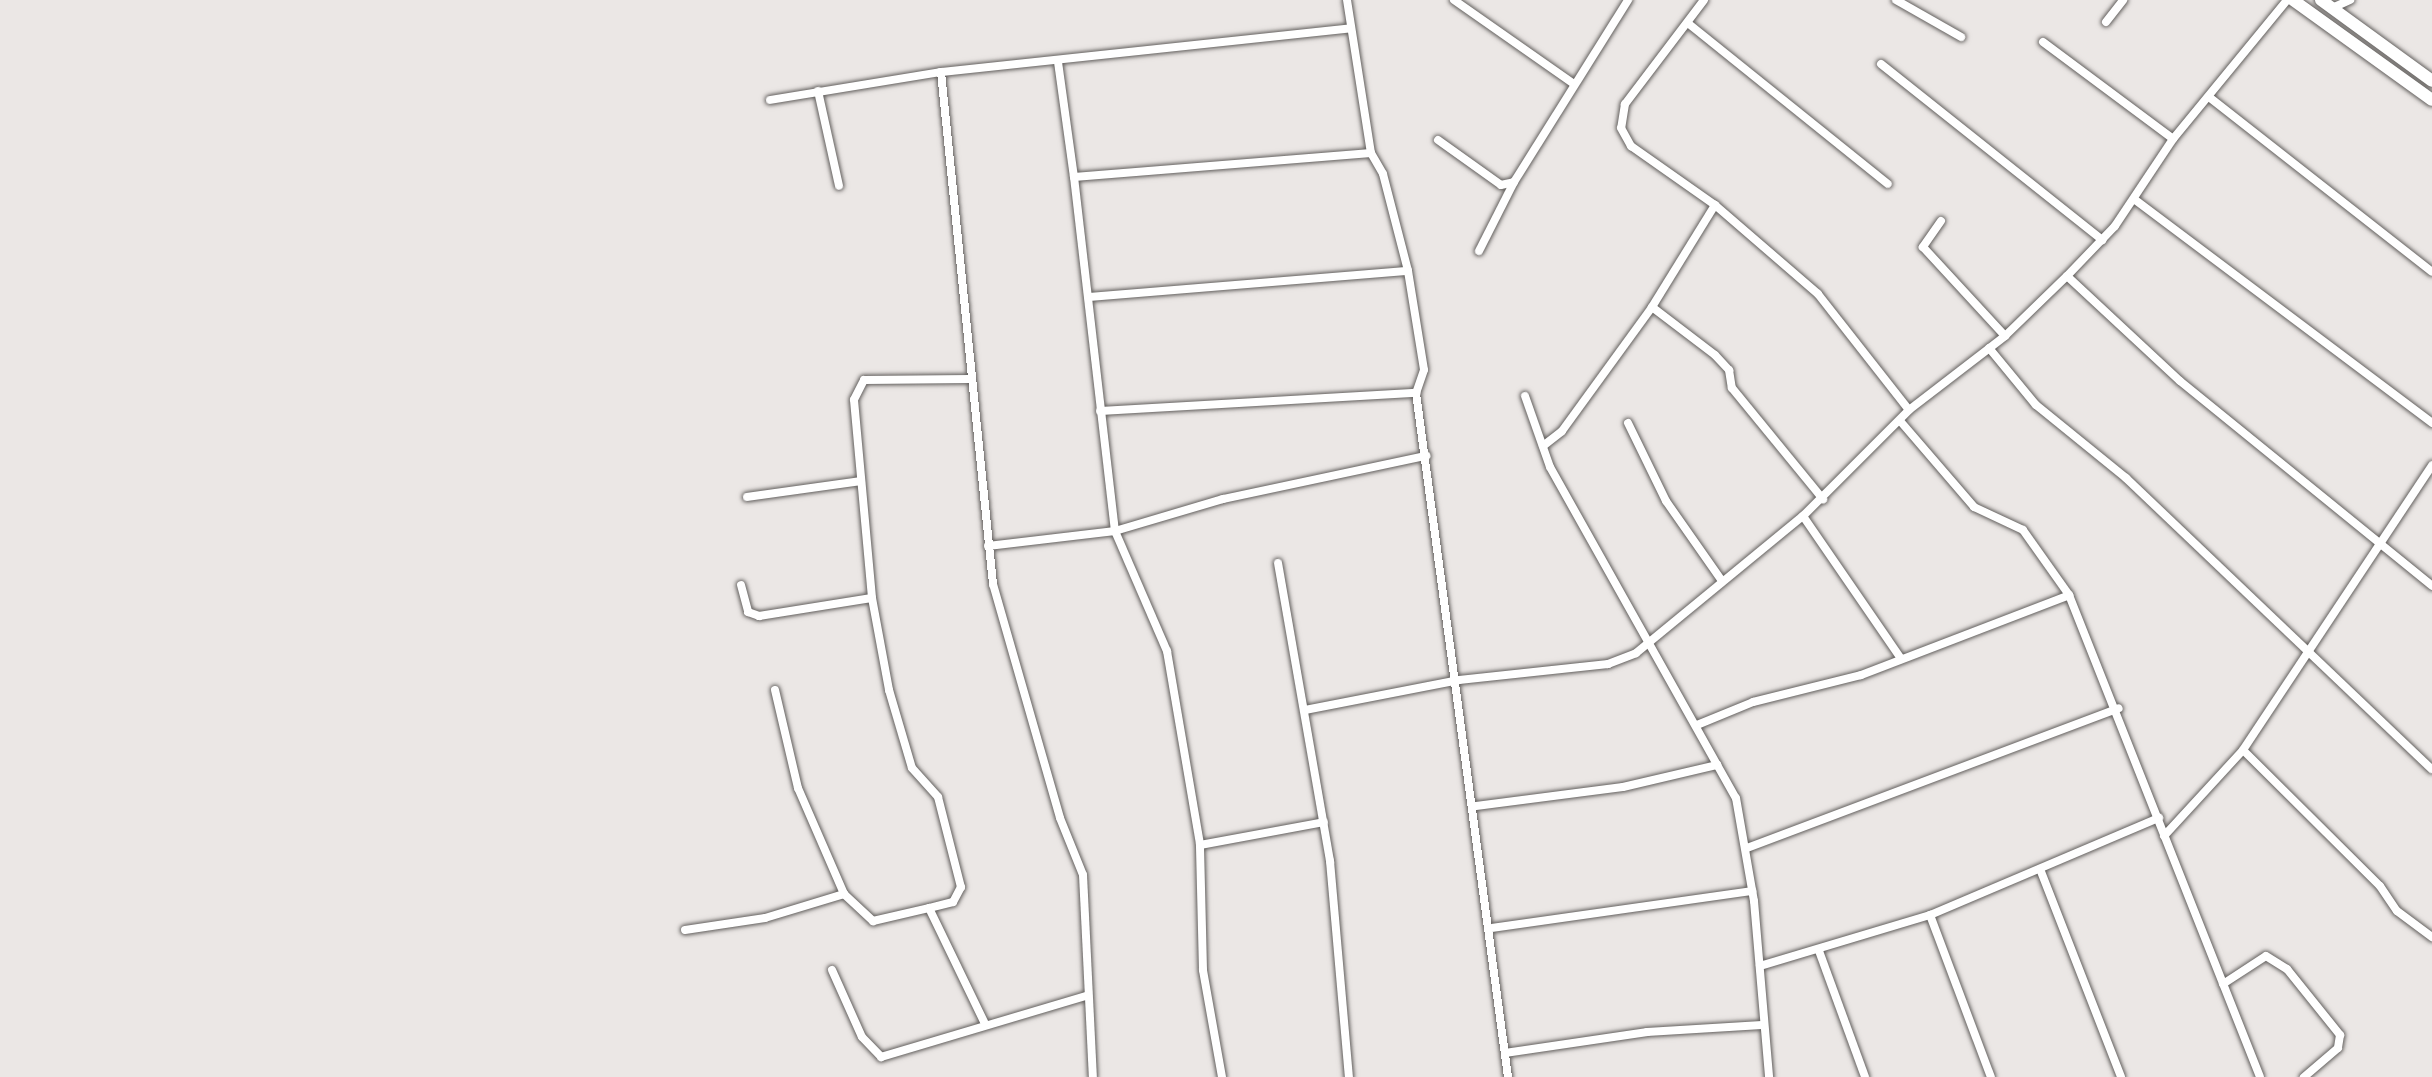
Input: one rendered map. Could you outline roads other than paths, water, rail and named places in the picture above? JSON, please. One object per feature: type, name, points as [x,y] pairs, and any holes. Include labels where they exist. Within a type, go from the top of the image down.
[{"type":"street","points":[[1347,0],[1371,153],[1383,174],[1408,271],[1424,370],[1416,393],[1476,806],[1508,1077]]},
{"type":"street","points":[[1454,0],[1574,84]]},
{"type":"street","points":[[1479,251],[1514,182],[1628,0]]},
{"type":"street","points":[[1704,0],[1689,24],[1625,104],[1621,128],[1631,146],[1715,205],[1818,294],[1909,410]]},
{"type":"street","points":[[1896,0],[1961,37]]},
{"type":"street","points":[[2106,22],[2123,0]]},
{"type":"street","points":[[1305,710],[1459,680],[1608,664],[1649,642],[1823,499],[1901,422],[1909,410],[2005,336],[2067,276],[2102,240],[2134,199],[2173,139],[2290,0],[2432,100]]},
{"type":"street","points":[[2326,4],[2350,0]]},
{"type":"street","points":[[2326,4],[2432,81]]},
{"type":"street","points":[[1689,24],[1888,184]]},
{"type":"street","points":[[770,100],[941,72],[1058,62],[1350,28]]},
{"type":"street","points":[[2043,42],[2173,139]]},
{"type":"street","points":[[1058,62],[1090,297],[1115,531],[1167,651],[1200,845],[1203,970],[1222,1077]]},
{"type":"street","points":[[1881,64],[2102,240]]},
{"type":"street","points":[[941,72],[993,584],[1060,818],[1083,875],[1086,996],[1093,1077]]},
{"type":"street","points":[[818,91],[839,186]]},
{"type":"street","points":[[2209,97],[2432,272]]},
{"type":"street","points":[[1438,140],[1501,185],[1514,182]]},
{"type":"street","points":[[1074,177],[1371,153]]},
{"type":"street","points":[[2134,199],[2432,423]]},
{"type":"street","points":[[1543,446],[1562,431],[1652,307],[1715,205]]},
{"type":"street","points":[[1941,221],[1923,247],[2005,336]]},
{"type":"street","points":[[1090,297],[1408,271]]},
{"type":"street","points":[[2067,276],[2180,381],[2379,546],[2432,586]]},
{"type":"street","points":[[1652,307],[1715,355],[1729,370],[1732,388],[1823,499]]},
{"type":"street","points":[[1989,348],[2036,405],[2126,478],[2432,769]]},
{"type":"street","points":[[775,690],[798,788],[844,894],[873,921],[953,902],[961,887],[938,797],[912,768],[872,598],[856,387],[864,380],[970,379]]},
{"type":"street","points":[[1100,411],[1416,393]]},
{"type":"street","points":[[1525,396],[1543,446],[1736,798],[1747,848],[1769,1077]]},
{"type":"street","points":[[1901,422],[1974,507],[2023,530],[2069,595],[2119,708],[2164,836],[2260,1077]]},
{"type":"street","points":[[1628,423],[1666,501],[1722,581]]},
{"type":"street","points":[[988,546],[1115,531],[1223,499],[1426,456]]},
{"type":"street","points":[[2164,836],[2243,750],[2432,465]]},
{"type":"street","points":[[747,497],[861,481]]},
{"type":"street","points":[[1803,516],[1900,657]]},
{"type":"street","points":[[1278,563],[1324,822],[1349,1077]]},
{"type":"street","points":[[741,585],[748,612],[759,616],[872,598]]},
{"type":"street","points":[[1697,725],[1900,657],[2069,595]]},
{"type":"street","points":[[1747,848],[2119,708]]},
{"type":"street","points":[[2243,750],[2380,886],[2397,911],[2432,937]]},
{"type":"street","points":[[1476,806],[1623,787],[1717,765]]},
{"type":"street","points":[[1760,966],[1819,951],[1930,915],[2159,818]]},
{"type":"street","points":[[1200,845],[1324,822]]},
{"type":"street","points":[[2040,869],[2121,1077]]},
{"type":"street","points":[[1492,928],[1752,891]]},
{"type":"street","points":[[685,930],[765,918],[844,894]]},
{"type":"street","points":[[929,908],[984,1022]]},
{"type":"street","points":[[1930,915],[1991,1077]]},
{"type":"street","points":[[1819,951],[1865,1077]]},
{"type":"street","points":[[2223,984],[2266,956],[2287,969],[2340,1035],[2338,1048],[2304,1077]]},
{"type":"street","points":[[832,970],[862,1037],[881,1057],[984,1022],[1086,996]]},
{"type":"street","points":[[1505,1053],[1647,1032],[1762,1025]]}]
